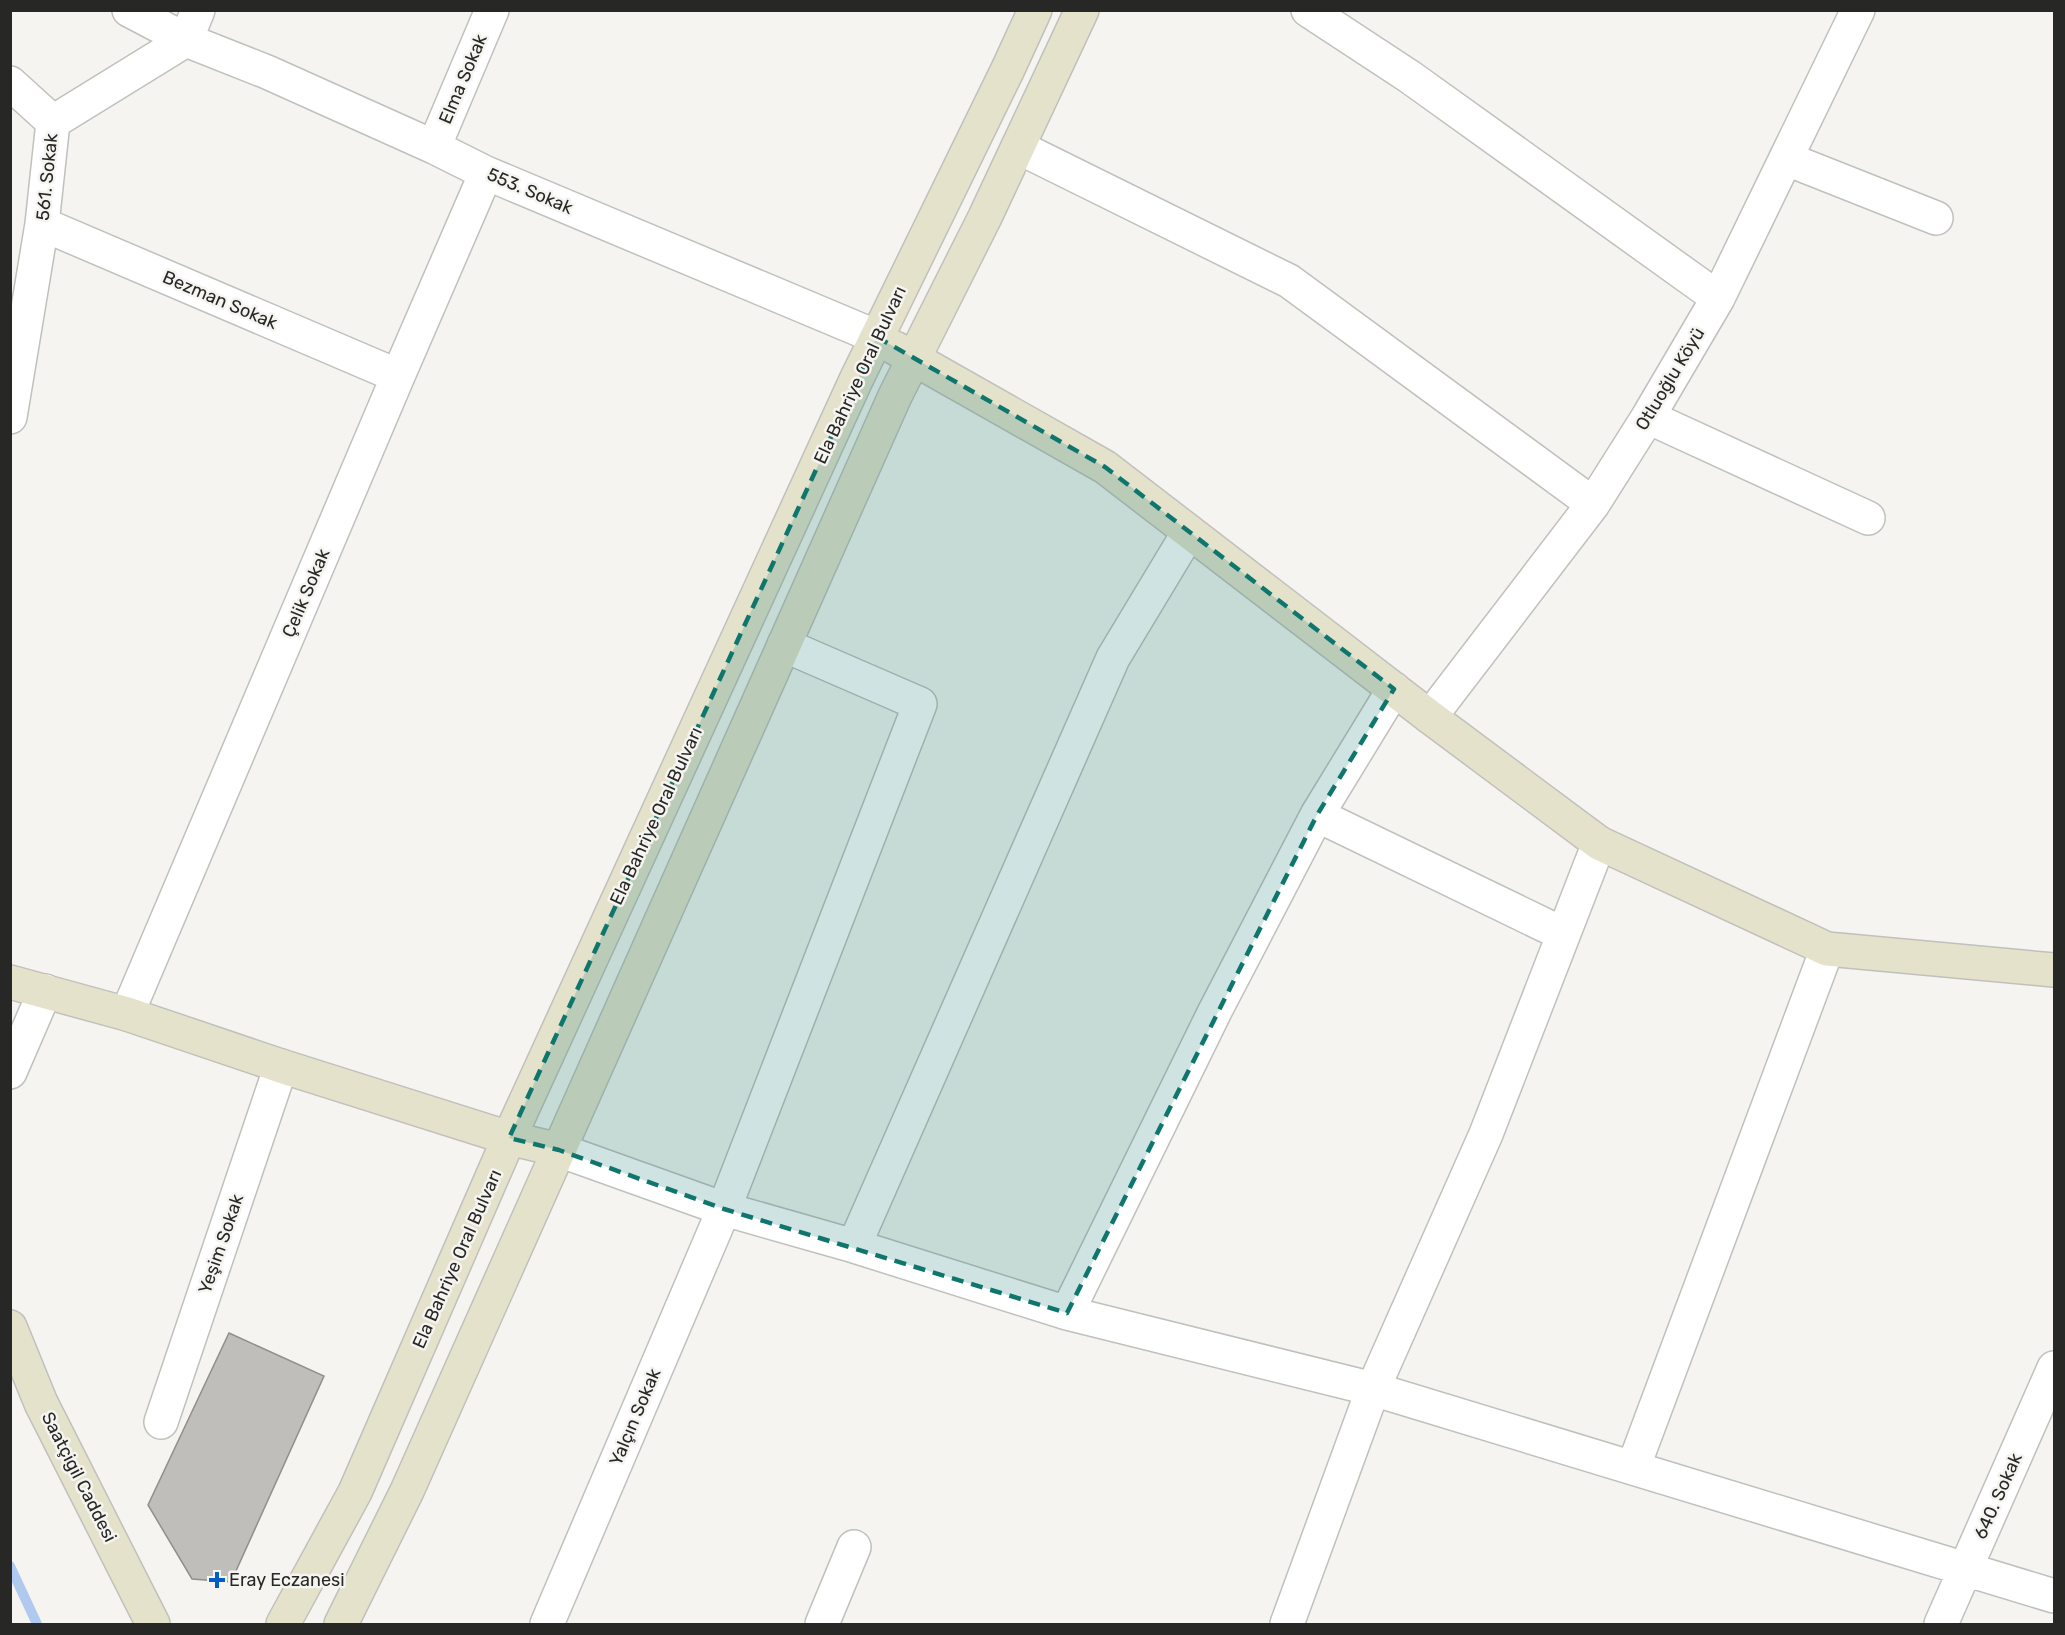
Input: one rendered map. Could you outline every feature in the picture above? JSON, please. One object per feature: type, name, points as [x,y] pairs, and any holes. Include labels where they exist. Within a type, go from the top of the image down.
[{"type":"main road","name":"Ela Bahriye Oral Bulvarı","points":[[283,1624],[355,1492],[509,1138],[856,380],[1035,10]]},
{"type":"main road","points":[[341,1624],[407,1491],[895,396],[1018,147],[1082,10]]},
{"type":"main road","points":[[877,337],[1105,467],[1430,717],[1599,843],[1827,949],[2055,970]]},
{"type":"main road","points":[[10,981],[127,1014],[509,1138],[559,1150]]},
{"type":"main road","name":"Saatçigil Caddesi","points":[[10,1327],[41,1403],[153,1624]]},
{"type":"street","name":"553. Sokak","points":[[129,10],[192,25],[267,72],[434,147],[486,173],[877,337]]},
{"type":"street","name":"Elma Sokak","points":[[434,147],[492,10]]},
{"type":"street","points":[[1308,10],[1410,77],[1718,298]]},
{"type":"street","name":"Otluoğlu Köyü","points":[[1430,717],[1593,504],[1648,417],[1718,298],[1858,10]]},
{"type":"street","name":"561. Sokak","points":[[10,417],[42,224],[53,122],[192,25]]},
{"type":"street","points":[[10,83],[53,122]]},
{"type":"street","points":[[1018,147],[1289,281],[1593,504]]},
{"type":"street","points":[[1787,159],[1936,218]]},
{"type":"street","name":"Çelik Sokak","points":[[127,1014],[486,173]]},
{"type":"street","name":"Bezman Sokak","points":[[42,224],[398,376]]},
{"type":"street","points":[[1648,417],[1868,518]]},
{"type":"street","points":[[854,1246],[1113,658],[1189,532]]},
{"type":"street","name":"Yalçın Sokak","points":[[547,1624],[724,1209],[921,704],[784,645]]},
{"type":"street","points":[[1067,1313],[1215,1011],[1317,815],[1394,689]]},
{"type":"street","points":[[1317,815],[1563,934]]},
{"type":"street","points":[[1287,1624],[1374,1389],[1486,1134],[1599,843]]},
{"type":"street","points":[[1633,1468],[1827,949]]},
{"type":"street","points":[[10,1072],[45,991]]},
{"type":"street","name":"Yeşim Sokak","points":[[161,1422],[282,1066]]},
{"type":"street","points":[[559,1150],[724,1209],[854,1246],[1067,1313],[1374,1389],[2055,1596]]},
{"type":"street","name":"640. Sokak","points":[[1941,1624],[2055,1368]]},
{"type":"street","points":[[822,1624],[854,1547]]},
{"type":"highlighted area","points":[[877,337],[1105,467],[1394,689],[1317,815],[1067,1313],[724,1209],[559,1150],[509,1138]]},
{"type":"building","points":[[229,1333],[324,1376],[231,1582],[192,1579],[148,1505]]},
{"type":"waterway","points":[[10,1566],[37,1624]]},
{"type":"place","name":"Eray Eczanesi","points":[[217,1580]]}]
